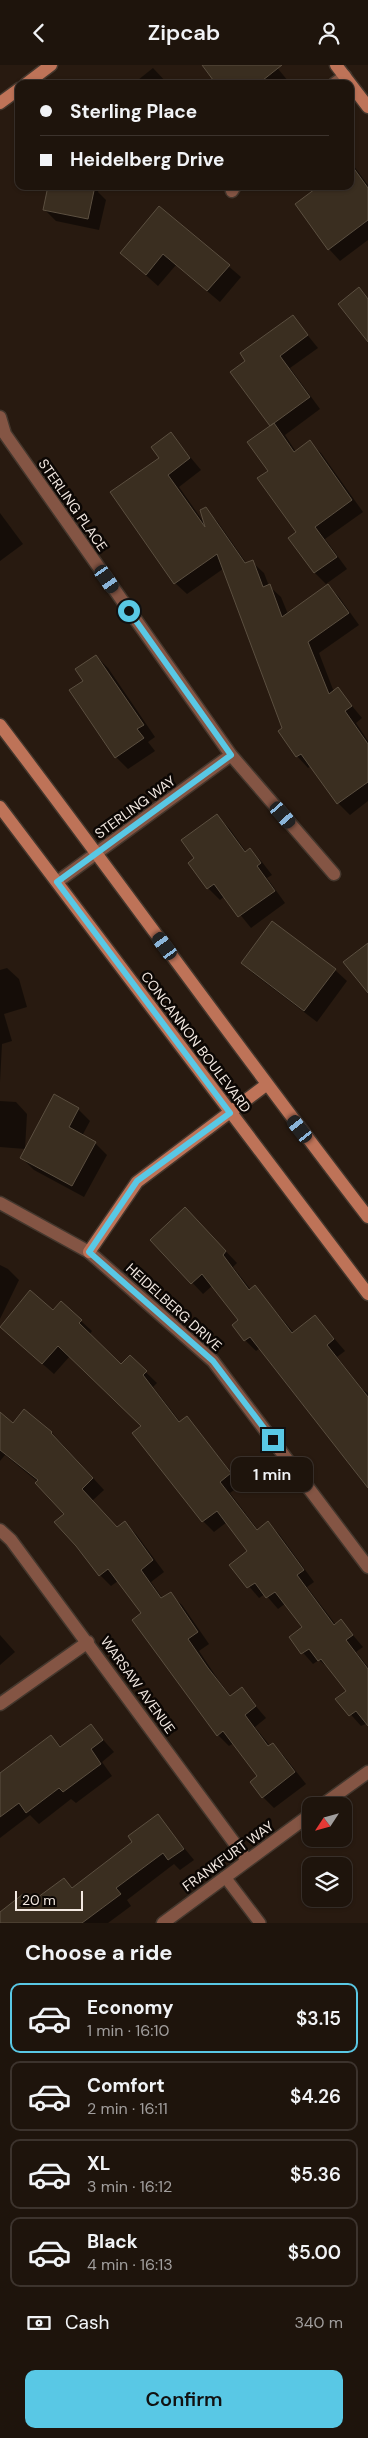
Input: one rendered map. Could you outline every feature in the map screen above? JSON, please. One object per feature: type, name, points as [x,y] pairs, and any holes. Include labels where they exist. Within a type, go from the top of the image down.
[{"type":"main road","points":[[31,80],[51,65]]},
{"type":"main road","points":[[336,65],[348,80]]},
{"type":"main road","points":[[354,88],[368,107]]},
{"type":"main road","points":[[0,103],[15,92]]},
{"type":"main road","points":[[0,725],[98,853],[266,1085],[368,1217]]},
{"type":"main road","name":"CONCANNON BOULEVARD","points":[[0,807],[368,1294]]},
{"type":"main road","points":[[89,1252],[137,1181],[266,1085]]},
{"type":"street","points":[[340,80],[345,76]]},
{"type":"street","name":"STERLING PLACE","points":[[0,417],[5,434],[231,755],[334,874]]},
{"type":"street","name":"STERLING WAY","points":[[57,882],[231,755]]},
{"type":"street","name":"HEIDELBERG DRIVE","points":[[0,1203],[89,1252],[213,1361],[368,1567]]},
{"type":"street","name":"WARSAW AVENUE","points":[[0,1530],[11,1540],[247,1860]]},
{"type":"street","points":[[0,1704],[88,1643]]},
{"type":"street","points":[[334,1797],[368,1772]]},
{"type":"street","name":"FRANKFURT WAY","points":[[163,1923],[302,1820]]},
{"type":"lane","points":[[225,1877],[260,1923]]},
{"type":"building","points":[[202,65],[282,65],[263,80],[213,80]]},
{"type":"building","points":[[354,169],[368,188],[368,220],[328,250],[295,204],[314,190],[354,190]]},
{"type":"building","points":[[47,190],[94,190],[88,219],[43,210]]},
{"type":"building","points":[[159,206],[230,265],[207,291],[163,254],[146,275],[120,253]]},
{"type":"building","points":[[359,287],[368,299],[368,342],[338,304]]},
{"type":"building","points":[[293,315],[308,335],[280,356],[310,397],[270,426],[230,372],[245,361],[240,353]]},
{"type":"building","points":[[274,423],[294,452],[310,440],[352,500],[315,527],[337,557],[314,573],[288,538],[296,532],[257,478],[268,471],[247,442]]},
{"type":"building","points":[[171,432],[190,458],[168,475],[205,527],[200,510],[206,507],[245,563],[253,560],[263,587],[270,584],[282,617],[328,584],[349,613],[308,642],[329,694],[338,687],[352,706],[345,711],[368,744],[368,782],[337,804],[301,754],[296,757],[278,731],[282,728],[217,554],[174,584],[110,492],[159,458],[151,447]]},
{"type":"building","points":[[96,655],[144,725],[137,729],[144,738],[115,758],[69,690],[83,681],[75,669]]},
{"type":"building","points":[[217,814],[245,852],[250,848],[261,863],[257,866],[275,891],[238,917],[214,884],[207,889],[188,863],[194,858],[181,840]]},
{"type":"building","points":[[272,921],[336,969],[304,1011],[241,963]]},
{"type":"building","points":[[368,943],[368,993],[343,962]]},
{"type":"building","points":[[54,1094],[79,1108],[69,1127],[96,1142],[72,1186],[20,1158]]},
{"type":"building","points":[[185,1207],[226,1251],[223,1255],[249,1290],[255,1285],[292,1333],[315,1315],[334,1339],[327,1345],[368,1397],[368,1488],[250,1337],[244,1341],[232,1325],[238,1320],[202,1274],[191,1284],[150,1240]]},
{"type":"building","points":[[30,1290],[53,1310],[61,1301],[82,1320],[79,1323],[121,1364],[130,1355],[147,1371],[143,1375],[179,1422],[187,1416],[231,1473],[220,1482],[257,1530],[268,1521],[304,1570],[297,1575],[334,1625],[341,1619],[353,1635],[346,1640],[368,1669],[368,1726],[356,1711],[349,1716],[335,1699],[346,1691],[321,1659],[318,1661],[309,1649],[301,1654],[289,1637],[302,1627],[275,1592],[266,1598],[255,1583],[247,1588],[229,1565],[247,1551],[217,1511],[202,1522],[132,1433],[141,1426],[58,1346],[42,1364],[0,1327]]},
{"type":"building","points":[[24,1409],[52,1432],[93,1478],[82,1489],[117,1527],[125,1521],[153,1560],[141,1570],[161,1598],[171,1592],[198,1632],[188,1639],[208,1668],[230,1696],[242,1687],[256,1706],[245,1715],[268,1746],[273,1743],[295,1772],[262,1798],[250,1782],[257,1776],[223,1731],[217,1736],[132,1620],[141,1613],[108,1569],[99,1576],[76,1546],[54,1522],[64,1514],[35,1483],[38,1480],[0,1450],[0,1412],[13,1423]]},
{"type":"building","points":[[91,1724],[103,1740],[91,1749],[101,1764],[63,1792],[59,1788],[26,1813],[19,1803],[0,1817],[0,1773],[51,1735],[60,1747]]},
{"type":"building","points":[[158,1814],[184,1849],[168,1860],[163,1853],[116,1888],[121,1894],[82,1923],[0,1923],[0,1912],[23,1894],[30,1903],[64,1878],[72,1888],[132,1842],[128,1836]]},
{"type":"route","points":[[129,611],[231,755],[57,882],[230,1113],[137,1181],[89,1252],[213,1361],[273,1440]]}]
